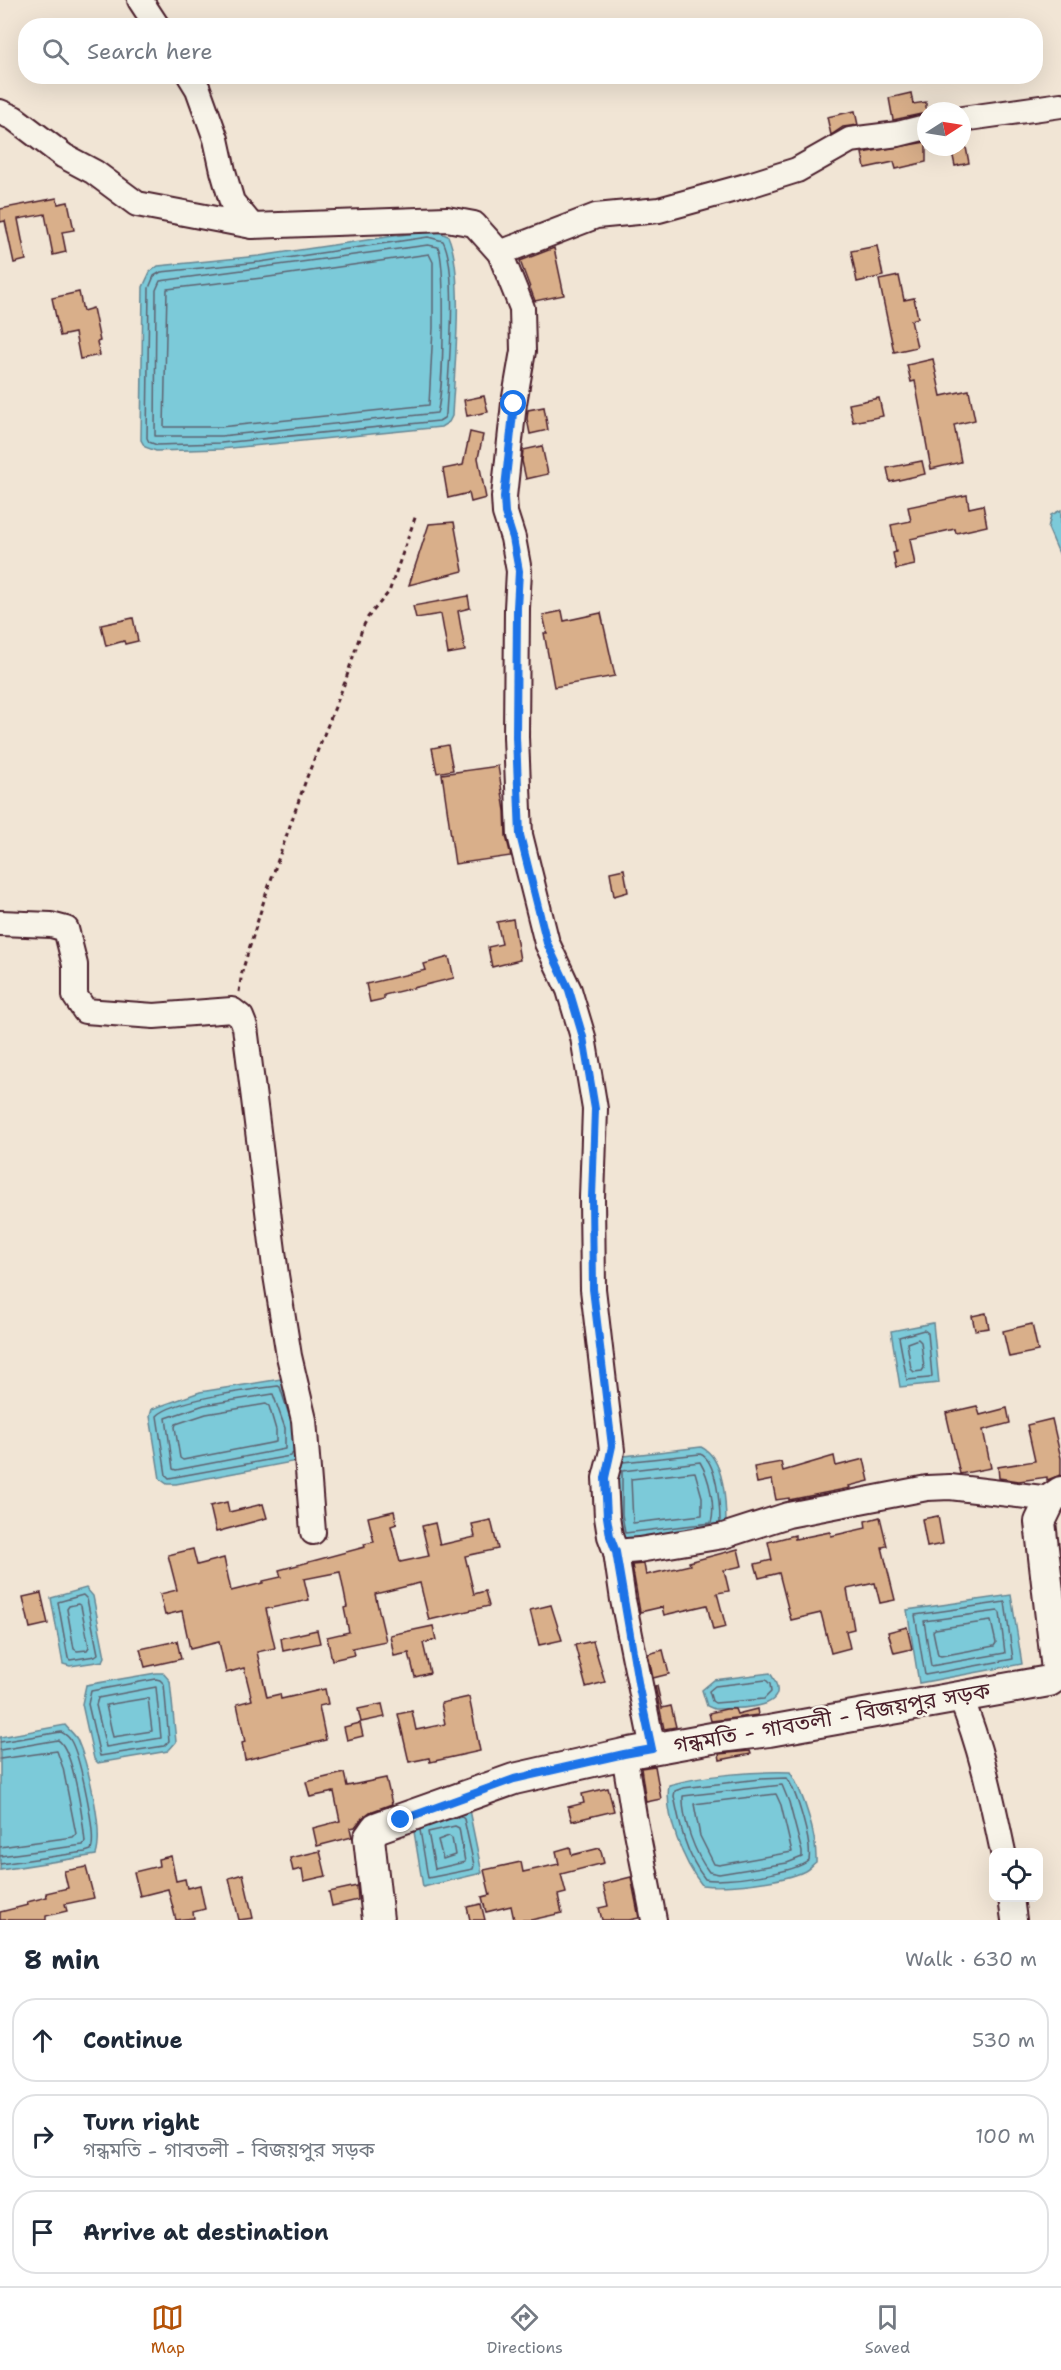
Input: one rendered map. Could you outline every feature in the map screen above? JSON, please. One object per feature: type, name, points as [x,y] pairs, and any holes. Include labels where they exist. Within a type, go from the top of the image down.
[{"type":"main road","name":"গন্ধমতি - গাবতলী - বিজয়পুর সড়ক","points":[[378,1920],[369,1838],[376,1828],[514,1779],[638,1751],[769,1731],[1049,1681],[1055,1677],[1057,1670],[1040,1522],[1056,1496]]},
{"type":"street","points":[[140,0],[152,18]]},
{"type":"street","points":[[195,84],[216,139],[232,202],[252,226]]},
{"type":"street","points":[[971,117],[1061,105]]},
{"type":"street","points":[[0,112],[14,118],[64,156],[94,172],[137,204],[252,226],[447,219],[474,224],[500,253],[522,308],[523,351],[514,404],[504,497],[505,513],[513,538],[519,571],[516,737],[520,835],[547,943],[569,990],[583,1037],[595,1109],[592,1198],[593,1289],[612,1446],[605,1478],[607,1517],[610,1536],[616,1552],[639,1688],[638,1751],[633,1816],[654,1920]]},
{"type":"street","points":[[500,253],[596,216],[659,210],[796,170],[850,140],[917,129]]},
{"type":"street","points":[[0,923],[51,925],[66,929],[75,965],[75,996],[85,1011],[154,1016],[232,1010],[241,1017],[245,1027],[276,1275],[289,1356],[304,1420],[313,1532]]},
{"type":"street","points":[[616,1552],[723,1536],[788,1515],[927,1488],[950,1487],[1056,1496]]},
{"type":"street","points":[[960,1696],[976,1740],[1002,1848]]},
{"type":"street","points":[[1012,1902],[1014,1920]]},
{"type":"path","points":[[237,1012],[242,972],[265,897],[307,777],[345,682],[362,629],[368,617],[389,592],[416,515]]},
{"type":"water","points":[[428,231],[448,236],[456,274],[456,350],[452,416],[449,422],[441,427],[221,449],[156,451],[145,447],[141,440],[143,287],[150,272],[158,266],[259,256]]},
{"type":"water","points":[[1061,510],[1061,558],[1048,528],[1051,515]]},
{"type":"water","points":[[933,1323],[939,1383],[900,1387],[891,1331]]},
{"type":"water","points":[[284,1380],[298,1425],[297,1461],[176,1484],[167,1484],[160,1479],[150,1416],[152,1409],[200,1392]]},
{"type":"water","points":[[701,1447],[715,1461],[719,1471],[724,1494],[726,1527],[618,1547],[616,1457]]},
{"type":"water","points":[[86,1588],[93,1596],[105,1657],[103,1661],[70,1666],[63,1664],[51,1598]]},
{"type":"water","points":[[1011,1595],[1022,1664],[919,1683],[907,1610]]},
{"type":"water","points":[[163,1673],[170,1681],[176,1742],[168,1751],[98,1763],[94,1759],[82,1704],[86,1685]]},
{"type":"water","points":[[770,1673],[777,1686],[776,1695],[771,1701],[749,1707],[714,1709],[707,1706],[702,1690],[714,1680]]},
{"type":"water","points":[[65,1725],[77,1739],[90,1780],[98,1830],[96,1855],[0,1870],[0,1737]]},
{"type":"water","points":[[790,1772],[809,1816],[816,1862],[805,1871],[769,1881],[739,1885],[702,1885],[682,1852],[672,1824],[668,1797],[669,1785],[729,1774]]},
{"type":"water","points":[[469,1810],[482,1873],[423,1887],[412,1819]]},
{"type":"building","points":[[911,93],[913,104],[917,103],[917,115],[893,120],[889,98]]},
{"type":"building","points":[[855,111],[858,125],[843,127],[831,135],[827,117]]},
{"type":"building","points":[[917,144],[917,156],[926,156],[926,162],[896,169],[894,162],[865,168],[862,153]]},
{"type":"building","points":[[953,156],[968,156],[969,163],[955,166]]},
{"type":"building","points":[[57,198],[58,204],[68,202],[74,230],[62,232],[66,252],[53,255],[45,214],[18,219],[26,260],[14,263],[5,221],[0,222],[0,209]]},
{"type":"building","points":[[877,246],[883,276],[857,282],[851,251]]},
{"type":"building","points":[[554,248],[564,295],[535,301],[520,261]]},
{"type":"building","points":[[899,276],[904,300],[914,298],[918,318],[911,320],[917,347],[894,352],[879,280]]},
{"type":"building","points":[[79,292],[83,311],[93,308],[100,341],[97,342],[100,355],[80,359],[75,333],[60,336],[52,298]]},
{"type":"building","points":[[933,359],[941,396],[969,390],[975,420],[954,425],[961,462],[931,469],[915,381],[911,382],[907,365]]},
{"type":"building","points":[[484,396],[488,412],[467,416],[464,400]]},
{"type":"building","points":[[879,398],[883,416],[853,422],[849,404]]},
{"type":"building","points":[[544,407],[548,430],[530,434],[528,410]]},
{"type":"building","points":[[470,432],[483,435],[478,458],[486,498],[471,502],[469,493],[448,498],[443,469],[463,465]]},
{"type":"building","points":[[542,446],[548,474],[526,479],[522,461],[523,450]]},
{"type":"building","points":[[922,461],[925,474],[890,482],[887,468]]},
{"type":"building","points":[[967,495],[969,508],[983,505],[987,526],[956,533],[955,529],[910,539],[915,565],[896,569],[893,553],[896,552],[891,525],[911,521],[908,507]]},
{"type":"building","points":[[454,522],[463,571],[409,585],[429,524]]},
{"type":"building","points":[[468,596],[470,608],[458,611],[465,651],[448,654],[441,614],[416,618],[413,606]]},
{"type":"building","points":[[562,611],[564,621],[601,613],[615,676],[554,687],[543,615]]},
{"type":"building","points":[[133,618],[138,641],[125,644],[124,641],[106,646],[101,625]]},
{"type":"building","points":[[448,745],[453,770],[437,773],[432,748]]},
{"type":"building","points":[[498,766],[505,811],[506,836],[511,856],[455,864],[442,774]]},
{"type":"building","points":[[624,869],[628,892],[614,896],[610,872]]},
{"type":"building","points":[[513,919],[520,960],[492,967],[488,947],[502,944],[497,922]]},
{"type":"building","points":[[449,957],[454,978],[384,995],[384,999],[370,1002],[366,984],[426,970],[424,964]]},
{"type":"building","points":[[986,1313],[989,1328],[975,1330],[972,1316]]},
{"type":"building","points":[[1032,1324],[1038,1351],[1009,1357],[1003,1331]]},
{"type":"building","points":[[977,1406],[980,1415],[1007,1408],[1010,1423],[983,1430],[991,1468],[960,1474],[946,1413]]},
{"type":"building","points":[[1052,1419],[1061,1458],[1061,1475],[1047,1480],[1047,1477],[1019,1481],[999,1478],[998,1467],[1035,1461],[1027,1425]]},
{"type":"building","points":[[834,1456],[836,1466],[864,1459],[869,1481],[849,1486],[850,1488],[789,1500],[789,1498],[776,1500],[772,1480],[757,1483],[754,1467],[781,1462],[783,1471]]},
{"type":"building","points":[[227,1502],[229,1512],[263,1504],[267,1518],[216,1532],[210,1506]]},
{"type":"building","points":[[394,1511],[397,1524],[391,1526],[400,1562],[429,1556],[422,1526],[435,1523],[440,1545],[475,1537],[472,1524],[491,1520],[498,1549],[465,1556],[474,1594],[485,1591],[489,1606],[429,1620],[420,1583],[375,1594],[386,1641],[352,1648],[354,1655],[332,1660],[327,1637],[349,1632],[340,1572],[304,1579],[309,1600],[266,1609],[275,1648],[257,1652],[267,1697],[280,1694],[281,1699],[325,1689],[328,1704],[319,1706],[326,1740],[245,1760],[242,1743],[245,1742],[237,1704],[252,1700],[244,1668],[226,1673],[219,1642],[190,1649],[182,1611],[165,1615],[160,1594],[177,1590],[168,1555],[193,1549],[197,1565],[224,1558],[231,1591],[281,1577],[279,1570],[365,1547],[364,1544],[374,1542],[368,1517]]},
{"type":"building","points":[[938,1516],[943,1544],[927,1547],[922,1519]]},
{"type":"building","points":[[880,1517],[887,1546],[882,1547],[895,1600],[880,1603],[875,1583],[847,1589],[854,1629],[846,1631],[850,1648],[831,1653],[821,1613],[791,1620],[779,1573],[759,1578],[755,1564],[772,1560],[768,1542],[795,1535],[795,1539],[830,1532],[831,1536],[866,1528],[865,1521]]},
{"type":"building","points":[[738,1549],[742,1566],[724,1570],[729,1591],[717,1593],[726,1627],[713,1630],[707,1605],[664,1615],[662,1607],[640,1612],[632,1565],[644,1564],[646,1575],[690,1565],[689,1562]]},
{"type":"building","points":[[41,1593],[48,1624],[30,1628],[23,1597]]},
{"type":"building","points":[[551,1605],[562,1640],[539,1645],[530,1610]]},
{"type":"building","points":[[433,1626],[436,1640],[423,1643],[430,1673],[415,1677],[409,1653],[394,1656],[390,1635]]},
{"type":"building","points":[[907,1627],[912,1649],[894,1653],[888,1632]]},
{"type":"building","points":[[317,1630],[320,1643],[283,1651],[281,1638]]},
{"type":"building","points":[[177,1641],[181,1659],[145,1667],[140,1649]]},
{"type":"building","points":[[593,1641],[605,1682],[586,1687],[575,1645]]},
{"type":"building","points":[[663,1650],[669,1674],[653,1678],[648,1654]]},
{"type":"building","points":[[655,1686],[657,1686],[662,1708],[671,1706],[676,1727],[664,1729]]},
{"type":"building","points":[[469,1697],[480,1751],[430,1762],[429,1758],[409,1762],[398,1714],[412,1711],[416,1730],[445,1724],[441,1703]]},
{"type":"building","points":[[382,1704],[385,1717],[361,1722],[358,1709]]},
{"type":"building","points":[[735,1709],[737,1714],[757,1709],[758,1715],[711,1721],[709,1713]]},
{"type":"building","points":[[360,1723],[363,1736],[347,1740],[344,1727]]},
{"type":"building","points":[[750,1751],[751,1754],[720,1760],[719,1754]]},
{"type":"building","points":[[655,1766],[661,1799],[646,1802],[641,1768]]},
{"type":"building","points":[[344,1773],[347,1786],[386,1778],[392,1804],[370,1812],[362,1818],[355,1827],[350,1828],[352,1837],[317,1846],[313,1828],[340,1821],[334,1792],[310,1797],[306,1782]]},
{"type":"building","points":[[608,1788],[614,1811],[572,1821],[568,1807],[584,1803],[582,1794]]},
{"type":"building","points":[[570,1847],[572,1855],[600,1848],[604,1863],[561,1874],[566,1893],[558,1895],[562,1913],[531,1920],[514,1920],[511,1906],[486,1912],[482,1897],[490,1895],[484,1870],[521,1862],[523,1872],[559,1864],[556,1851]]},
{"type":"building","points":[[320,1851],[326,1876],[304,1881],[302,1869],[293,1871],[290,1858]]},
{"type":"building","points":[[171,1856],[176,1881],[185,1879],[187,1888],[200,1885],[205,1909],[193,1912],[194,1918],[176,1920],[168,1889],[140,1896],[134,1872],[159,1866],[158,1859]]},
{"type":"building","points":[[86,1867],[94,1898],[65,1904],[67,1911],[46,1916],[46,1920],[0,1920],[0,1912],[28,1905],[27,1902],[47,1897],[46,1893],[68,1888],[64,1871]]},
{"type":"building","points":[[243,1874],[253,1918],[239,1920],[229,1878]]},
{"type":"building","points":[[631,1877],[639,1918],[602,1920],[599,1908],[608,1906],[603,1884]]},
{"type":"building","points":[[357,1886],[358,1900],[332,1906],[329,1892]]},
{"type":"building","points":[[481,1904],[485,1920],[470,1920],[467,1907]]},
{"type":"route","points":[[401,1820],[514,1779],[652,1749],[622,1600],[616,1552],[610,1536],[607,1517],[605,1478],[612,1451],[593,1289],[592,1198],[595,1109],[583,1037],[569,990],[547,943],[520,835],[516,737],[519,571],[513,538],[505,513],[504,497],[514,404]]}]
